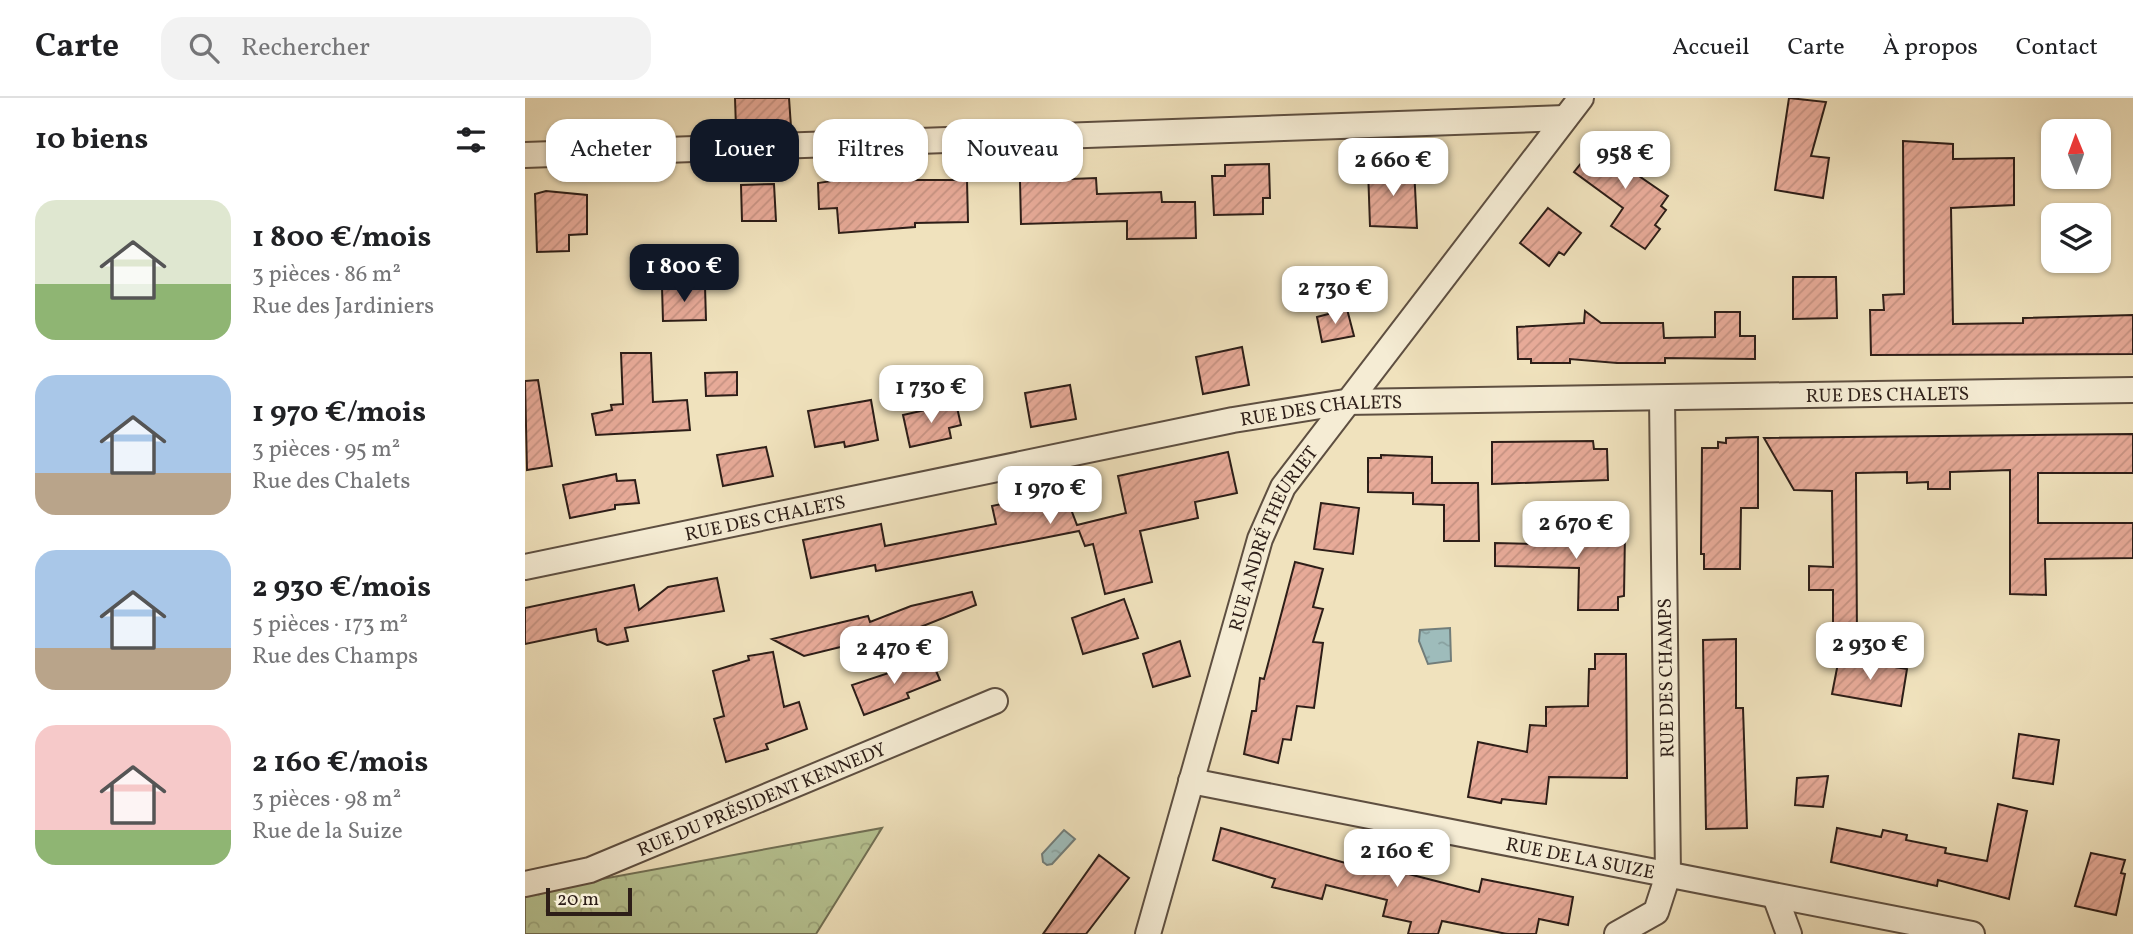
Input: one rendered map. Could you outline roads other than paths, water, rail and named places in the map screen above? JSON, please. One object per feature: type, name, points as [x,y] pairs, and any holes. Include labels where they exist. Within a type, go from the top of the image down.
[{"type":"street","name":"RUE ANDRÉ THEURIET","points":[[1148,934],[1260,539],[1283,487],[1345,402],[1581,98]]},
{"type":"street","points":[[525,155],[1565,118]]},
{"type":"street","name":"RUE DES CHALETS","points":[[525,567],[1167,433],[1345,402],[2133,390]]},
{"type":"street","name":"RUE DES CHAMPS","points":[[1618,934],[1656,912],[1668,875],[1661,398]]},
{"type":"street","name":"RUE DU PRÉSIDENT KENNEDY","points":[[525,884],[590,870],[995,701]]},
{"type":"street","name":"RUE DE LA SUIZE","points":[[1191,781],[1972,934]]},
{"type":"street","points":[[1775,896],[1789,934]]},
{"type":"water","points":[[1450,628],[1451,661],[1428,664],[1419,641],[1420,630]]},
{"type":"water","points":[[1064,830],[1075,839],[1052,864],[1047,865],[1043,862],[1042,854]]}]
